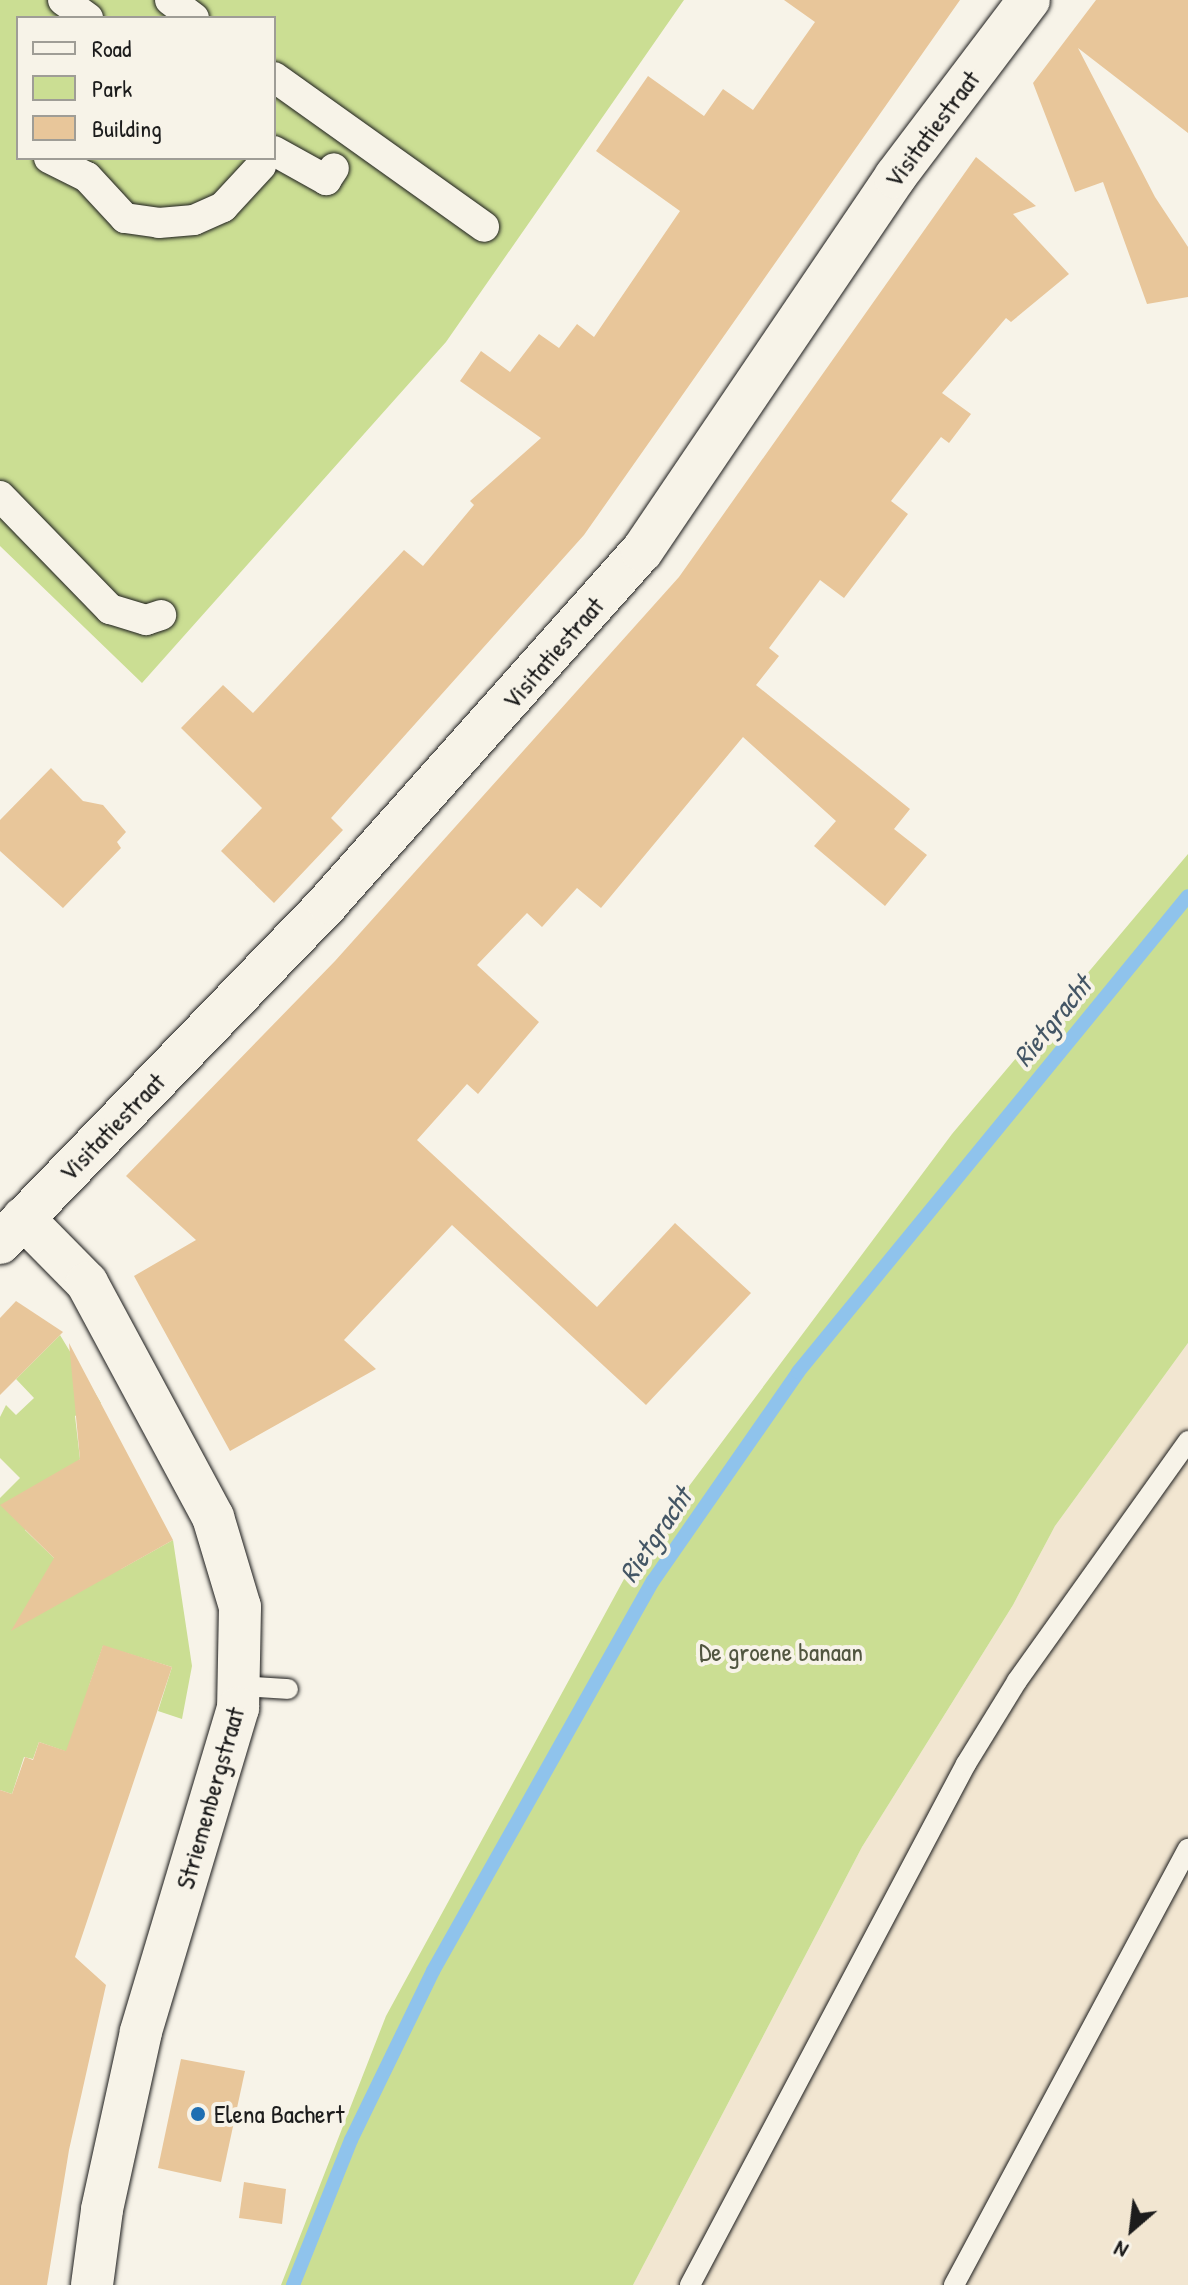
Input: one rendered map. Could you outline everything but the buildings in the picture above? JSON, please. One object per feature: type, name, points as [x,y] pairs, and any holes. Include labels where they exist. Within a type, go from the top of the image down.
[{"type":"street","points":[[170,0],[191,16]]},
{"type":"street","name":"Visitatiestraat","points":[[12,1231],[328,903],[642,551],[895,177],[1029,0]]},
{"type":"street","points":[[276,79],[347,147],[484,227]]},
{"type":"street","points":[[272,160],[326,180],[347,147]]},
{"type":"street","points":[[53,160],[87,177],[125,218],[159,223],[194,220],[223,207],[265,160]]},
{"type":"street","points":[[0,496],[110,609],[146,620],[161,615]]},
{"type":"street","name":"Striemenbergstraat","points":[[12,1231],[87,1283],[213,1517],[240,1607],[240,1686],[219,1777],[141,2032],[102,2210],[92,2285]]},
{"type":"lane","points":[[690,2285],[966,1764],[1017,1681],[1188,1441]]},
{"type":"lane","points":[[240,1686],[288,1689]]},
{"type":"lane","points":[[954,2285],[1188,1849]]},
{"type":"shaded area","points":[[1188,1343],[1188,2285],[633,2285],[862,1847],[1013,1605],[1055,1526]]},
{"type":"green space","points":[[0,0],[684,0],[446,342],[142,683],[0,546]]},
{"type":"green space","name":"De groene banaan","points":[[1188,854],[1188,1343],[1055,1526],[1013,1605],[862,1847],[633,2285],[281,2285],[386,2016],[636,1557],[952,1134]]},
{"type":"green space","points":[[60,1335],[101,1403],[75,1416],[80,1459],[25,1530],[54,1558],[109,1549],[121,1569],[173,1540],[192,1666],[182,1719],[158,1711],[172,1667],[103,1646],[89,1686],[79,1756],[39,1742],[33,1759],[24,1757],[12,1794],[0,1790],[0,1498],[20,1478],[0,1458],[0,1417],[6,1405],[16,1415],[34,1398],[16,1379]]},
{"type":"waterway","name":"Rietgracht","points":[[293,2285],[351,2140],[433,1971],[653,1581],[798,1372],[1188,896]]},
{"type":"place","name":"Elena Bachert","points":[[198,2114]]}]
